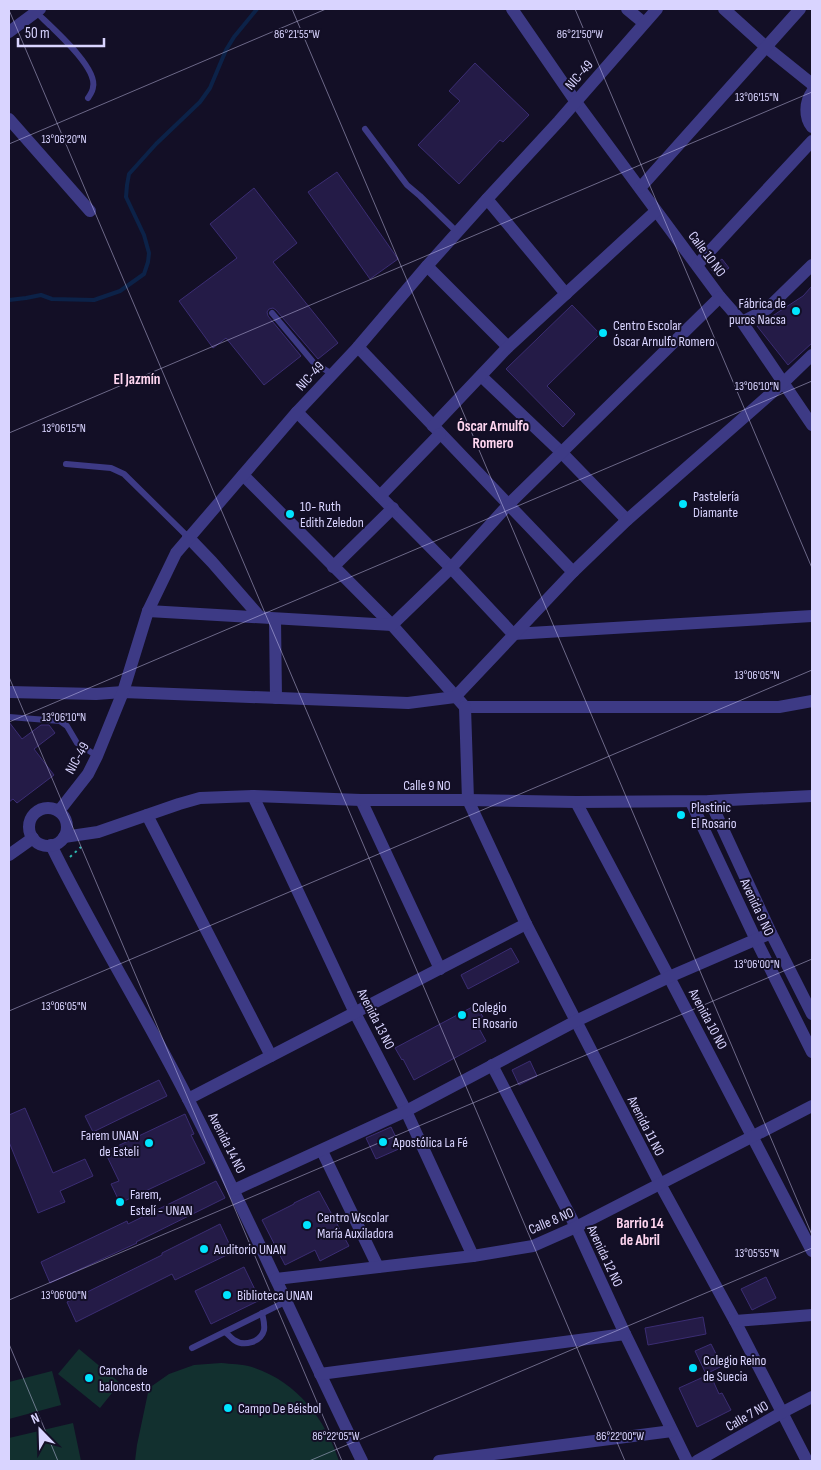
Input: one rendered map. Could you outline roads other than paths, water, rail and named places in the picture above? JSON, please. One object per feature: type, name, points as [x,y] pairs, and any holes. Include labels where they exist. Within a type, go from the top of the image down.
[{"type":"street","name":"Calle 10 NO","points":[[512,9],[576,102],[656,211],[720,297],[742,322],[812,425]]},
{"type":"street","points":[[627,9],[644,24]]},
{"type":"street","name":"NIC-49","points":[[59,811],[88,774],[98,756],[123,692],[148,611],[176,553],[297,412],[358,347],[427,266],[576,102],[657,9]]},
{"type":"street","points":[[724,9],[766,47],[812,84]]},
{"type":"street","points":[[640,188],[800,9]]},
{"type":"street","points":[[9,32],[38,10]]},
{"type":"street","points":[[812,92],[808,98],[806,112],[812,127]]},
{"type":"street","points":[[9,119],[90,211]]},
{"type":"street","points":[[697,265],[812,141]]},
{"type":"street","points":[[487,199],[566,294]]},
{"type":"street","points":[[380,496],[481,376],[508,347],[656,211]]},
{"type":"street","points":[[742,322],[767,309],[812,265]]},
{"type":"street","points":[[427,266],[508,347]]},
{"type":"street","points":[[148,611],[392,625],[451,568],[509,504],[720,297]]},
{"type":"street","points":[[358,347],[573,572]]},
{"type":"street","points":[[9,692],[96,694],[123,692],[408,703],[455,697],[573,572],[627,520],[812,356]]},
{"type":"street","points":[[481,376],[562,453],[627,520]]},
{"type":"street","points":[[297,412],[393,508],[513,634]]},
{"type":"street","points":[[243,475],[392,625],[465,707],[468,800]]},
{"type":"street","points":[[333,567],[393,508]]},
{"type":"street","points":[[188,537],[260,617]]},
{"type":"street","points":[[513,634],[812,616]]},
{"type":"street","points":[[275,619],[276,698]]},
{"type":"street","points":[[465,707],[779,707],[812,701]]},
{"type":"street","name":"Calle 9 NO","points":[[64,838],[98,832],[200,798],[253,796],[361,800],[710,802],[812,796]]},
{"type":"street","name":"Avenida 13 NO","points":[[253,796],[355,1013],[406,1111],[474,1256]]},
{"type":"street","points":[[361,800],[440,969]]},
{"type":"street","name":"Avenida 11 NO","points":[[468,800],[526,924],[660,1184],[735,1321],[807,1461]]},
{"type":"street","name":"Avenida 10 NO","points":[[576,802],[812,1251]]},
{"type":"street","name":"Avenida 9 NO","points":[[691,802],[756,940],[812,1052]]},
{"type":"street","name":"Avenida 9 NO","points":[[710,802],[771,933],[812,1014]]},
{"type":"street","points":[[48,808],[59,811],[67,823],[64,838],[58,843],[50,845],[41,844],[30,833],[30,821],[37,812],[48,808]]},
{"type":"street","points":[[147,815],[271,1056]]},
{"type":"street","points":[[9,855],[33,838]]},
{"type":"street","name":"Avenida 14 NO","points":[[50,845],[188,1099],[234,1190],[362,1461]]},
{"type":"street","points":[[188,1099],[526,924]]},
{"type":"street","points":[[234,1190],[406,1111],[576,1021],[669,977],[771,933]]},
{"type":"street","name":"Avenida 12 NO","points":[[492,1065],[576,1227],[625,1334],[687,1461]]},
{"type":"street","name":"Calle 8 NO","points":[[276,1279],[474,1256],[533,1246],[576,1227],[812,1106]]},
{"type":"street","points":[[322,1150],[378,1267]]},
{"type":"street","points":[[735,1321],[812,1315]]},
{"type":"street","points":[[320,1374],[625,1334]]},
{"type":"street","name":"Calle 7 NO","points":[[697,1461],[812,1397]]},
{"type":"street","points":[[439,1461],[672,1431]]},
{"type":"lane","points":[[38,10],[83,60],[91,72],[94,87],[88,98]]},
{"type":"lane","points":[[365,129],[407,185],[458,233]]},
{"type":"lane","points":[[272,313],[312,362],[332,374]]},
{"type":"lane","points":[[66,464],[111,468],[124,474],[188,537]]},
{"type":"lane","points":[[9,717],[60,721],[67,726],[78,743],[98,756]]},
{"type":"lane","points":[[192,1348],[287,1301]]},
{"type":"lane","points":[[225,1332],[240,1343],[255,1341],[264,1330],[262,1313]]},
{"type":"waterway","points":[[9,300],[41,295],[52,299],[94,300],[120,291],[144,274],[149,253],[144,235],[126,197],[129,174],[156,144],[200,102],[210,88],[226,50],[257,9]]},
{"type":"place","name":"Fábrica de puros Nacsa","points":[[796,311]]},
{"type":"place","name":"Centro Escolar Óscar Arnulfo Romero","points":[[603,333]]},
{"type":"place","name":"Pastelería Diamante","points":[[683,504]]},
{"type":"place","name":"10- Ruth Edith Zeledon","points":[[290,514]]},
{"type":"place","name":"Plastinic El Rosario","points":[[681,815]]},
{"type":"place","name":"Colegio El Rosario","points":[[462,1015]]},
{"type":"place","name":"Apostólica La Fé","points":[[383,1142]]},
{"type":"place","name":"Farem UNAN de Esteli","points":[[149,1143]]},
{"type":"place","name":"Farem, Estelí - UNAN","points":[[120,1202]]},
{"type":"place","name":"Centro Wscolar María Auxiladora","points":[[307,1225]]},
{"type":"place","name":"Auditorio UNAN","points":[[204,1249]]},
{"type":"place","name":"Biblioteca UNAN","points":[[227,1295]]},
{"type":"place","name":"Colegio Reino de Suecia","points":[[693,1368]]},
{"type":"place","name":"Cancha de baloncesto","points":[[89,1378]]},
{"type":"place","name":"Campo De Béisbol","points":[[228,1408]]},
{"type":"district","name":"El Jazmín","points":[[137,379]]},
{"type":"district","name":"Óscar Arnulfo Romero","points":[[493,434]]},
{"type":"district","name":"Barrio 14 de Abril","points":[[640,1232]]}]
